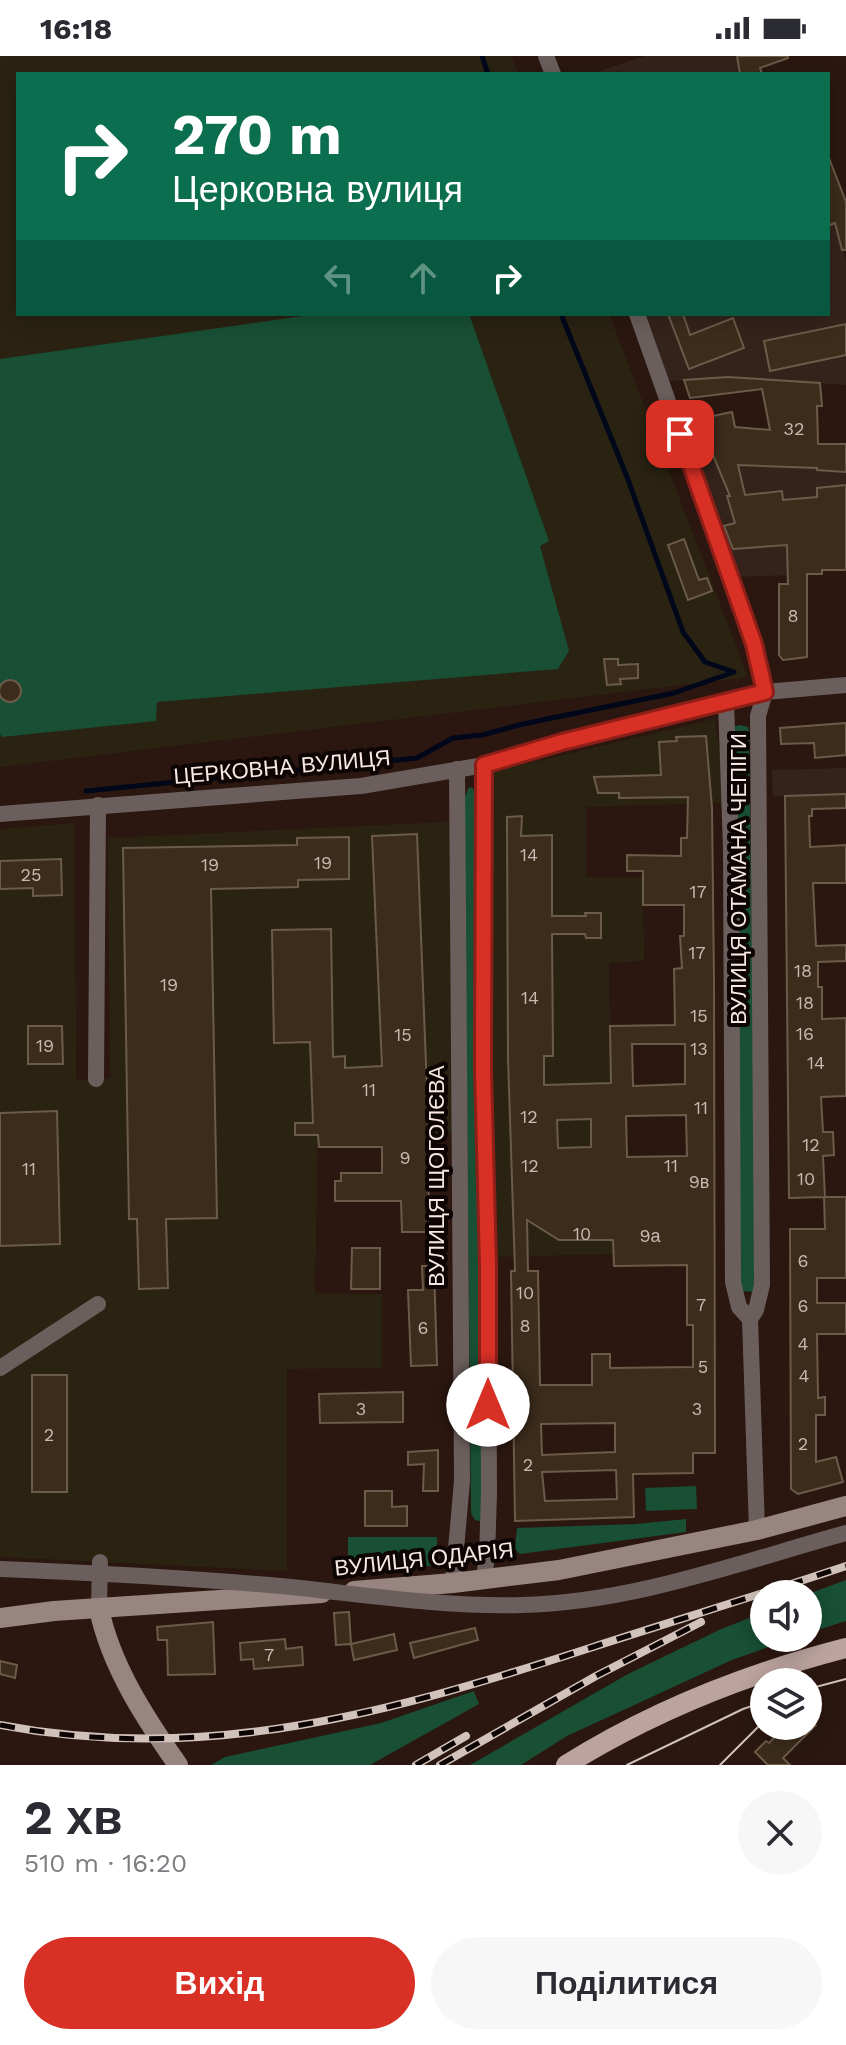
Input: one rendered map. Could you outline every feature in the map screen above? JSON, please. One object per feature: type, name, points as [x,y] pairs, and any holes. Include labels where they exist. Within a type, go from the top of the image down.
[{"type":"main road","points":[[566,1765],[638,1727],[733,1684],[846,1648]]},
{"type":"street","name":"ВУЛИЦЯ ОТАМАНА ЧЕПІГИ","points":[[638,316],[754,644],[765,692],[758,716],[762,1285],[756,1310],[750,1319],[757,1530]]},
{"type":"street","name":"ЦЕРКОВНА ВУЛИЦЯ","points":[[0,814],[361,786],[484,765],[562,742],[765,692],[846,685]]},
{"type":"street","name":"ВУЛИЦЯ ОТАМАНА ЧЕПІГИ","points":[[726,702],[731,849],[733,1282],[739,1307],[750,1319]]},
{"type":"street","points":[[484,765],[483,1069],[489,1493],[484,1577]]},
{"type":"street","name":"ВУЛИЦЯ ЩОГОЛЄВА","points":[[453,1583],[462,1481],[457,769]]},
{"type":"street","points":[[96,1079],[98,805]]},
{"type":"street","points":[[0,1368],[98,1304]]},
{"type":"street","name":"ВУЛИЦЯ ОДАРІЯ","points":[[0,1618],[453,1583],[559,1570],[757,1530],[846,1506]]},
{"type":"street","points":[[0,1569],[172,1576],[470,1604],[522,1605],[582,1600],[637,1590],[846,1533]]},
{"type":"street","points":[[100,1562],[99,1609],[107,1640],[126,1682],[178,1765]]},
{"type":"shaded area","points":[[0,56],[511,56],[517,72],[16,72],[16,316],[610,316],[748,677],[0,767]]},
{"type":"shaded area","points":[[645,56],[737,56],[740,70],[739,72],[596,72]]},
{"type":"shaded area","points":[[830,202],[843,235],[839,237],[846,263],[846,385],[729,377],[659,382],[635,316],[830,316]]},
{"type":"shaded area","points":[[846,444],[846,570],[823,570],[822,574],[733,577],[679,448]]},
{"type":"shaded area","points":[[715,719],[726,803],[586,807],[586,877],[643,877],[644,961],[609,963],[614,1254],[496,1257],[483,774]]},
{"type":"shaded area","points":[[846,768],[846,794],[773,796],[772,770]]},
{"type":"shaded area","points":[[465,821],[470,1133],[318,1135],[315,1293],[382,1294],[382,1368],[287,1369],[287,1571],[0,1557],[0,829],[75,823],[76,1080],[110,1078],[108,838]]},
{"type":"green space","points":[[303,316],[470,316],[549,541],[540,546],[569,651],[558,669],[157,702],[156,721],[2,737],[0,359]]},
{"type":"green space","points":[[732,727],[748,727],[749,732],[756,1287],[753,1292],[742,1291],[739,1285]]},
{"type":"green space","points":[[469,787],[478,797],[483,1517],[480,1521],[475,1520],[471,1513],[464,799]]},
{"type":"green space","points":[[696,1486],[697,1509],[646,1511],[645,1488]]},
{"type":"green space","points":[[686,1519],[686,1532],[520,1554],[515,1549],[517,1528]]},
{"type":"green space","points":[[348,1537],[437,1537],[437,1566],[348,1566]]},
{"type":"green space","points":[[846,1580],[846,1621],[822,1629],[822,1589]]},
{"type":"green space","points":[[750,1618],[750,1652],[755,1652],[567,1736],[521,1765],[470,1765],[628,1674]]},
{"type":"green space","points":[[474,1691],[479,1704],[370,1765],[211,1765],[225,1757],[381,1723]]},
{"type":"building","points":[[737,56],[788,56],[760,68],[761,72],[740,72]]},
{"type":"building","points":[[830,161],[846,202],[846,250],[842,250],[835,223],[830,225]]},
{"type":"building","points":[[669,316],[684,316],[690,335],[733,318],[744,348],[689,369]]},
{"type":"building","points":[[846,324],[846,355],[770,371],[764,341]]},
{"type":"building","points":[[728,377],[820,383],[822,406],[817,406],[818,444],[846,444],[846,472],[738,465],[745,495],[782,491],[783,500],[817,497],[817,488],[846,485],[846,570],[822,570],[822,574],[807,574],[807,657],[783,660],[779,655],[779,584],[788,584],[787,545],[733,549],[724,526],[735,523],[727,496],[730,496],[698,419],[732,412],[735,427],[770,430],[762,389],[690,398],[684,380]]},
{"type":"building","points":[[684,539],[699,580],[707,578],[712,591],[688,600],[668,545]]},
{"type":"building","points":[[604,659],[618,659],[618,665],[638,664],[638,678],[620,679],[621,684],[607,685]]},
{"type":"building","points":[[6,680],[14,680],[21,691],[14,702],[6,702],[-1,695],[-1,687]]},
{"type":"building","points":[[846,723],[846,755],[815,758],[814,743],[781,744],[780,728]]},
{"type":"building","points":[[706,736],[712,808],[715,1453],[693,1453],[693,1473],[633,1474],[634,1517],[515,1521],[511,1271],[515,1271],[508,1058],[507,817],[522,816],[521,836],[552,835],[552,916],[601,913],[601,938],[586,938],[585,934],[552,934],[553,1056],[544,1056],[544,1085],[611,1083],[610,1026],[675,1025],[674,969],[682,968],[680,936],[684,936],[684,905],[643,905],[643,871],[627,871],[627,855],[681,856],[681,838],[687,838],[688,797],[619,798],[619,793],[598,793],[594,777],[661,775],[659,742],[677,741],[676,737]],"holes":[[[632,1044],[685,1044],[685,1084],[633,1086]],[[686,1115],[687,1156],[627,1157],[626,1116]],[[591,1119],[591,1147],[558,1148],[557,1120]],[[527,1220],[559,1240],[613,1240],[614,1266],[687,1265],[687,1325],[693,1325],[693,1367],[610,1368],[610,1354],[592,1354],[592,1385],[540,1385],[538,1271],[528,1271]],[[615,1423],[615,1452],[542,1455],[541,1424]],[[616,1470],[617,1499],[545,1501],[542,1472]]]},
{"type":"building","points":[[846,794],[846,808],[812,809],[812,816],[809,816],[810,847],[846,845],[846,883],[813,883],[816,946],[846,945],[846,961],[818,962],[822,1019],[846,1018],[846,1096],[821,1097],[823,1132],[833,1132],[834,1155],[823,1156],[825,1197],[846,1197],[846,1278],[817,1278],[817,1303],[846,1303],[846,1334],[817,1334],[818,1398],[825,1397],[825,1415],[816,1415],[816,1462],[836,1457],[843,1482],[798,1494],[791,1489],[790,1229],[825,1229],[824,1197],[789,1198],[785,796]]},
{"type":"building","points":[[417,834],[428,1115],[429,1232],[402,1232],[401,1201],[335,1201],[335,1181],[341,1181],[341,1173],[382,1173],[382,1147],[319,1147],[318,1135],[295,1135],[295,1123],[313,1123],[310,1042],[274,1043],[272,930],[331,929],[333,1057],[345,1056],[345,1068],[382,1066],[372,836]]},
{"type":"building","points":[[349,837],[349,879],[298,880],[298,887],[211,889],[217,1218],[166,1219],[168,1288],[139,1289],[137,1219],[129,1219],[123,848],[297,845],[297,838]]},
{"type":"building","points":[[61,859],[62,895],[33,896],[33,888],[0,889],[0,861]]},
{"type":"building","points":[[28,1026],[62,1026],[63,1064],[28,1064]]},
{"type":"building","points":[[57,1111],[60,1244],[0,1246],[0,1113]]},
{"type":"building","points":[[352,1248],[380,1248],[380,1289],[351,1289]]},
{"type":"building","points":[[422,1266],[434,1266],[437,1365],[411,1366],[408,1290],[423,1290]]},
{"type":"building","points":[[32,1375],[67,1375],[67,1492],[32,1492]]},
{"type":"building","points":[[403,1392],[403,1422],[320,1423],[319,1394]]},
{"type":"building","points":[[438,1450],[438,1491],[423,1491],[424,1464],[408,1465],[408,1452]]},
{"type":"building","points":[[365,1491],[392,1491],[392,1507],[407,1506],[407,1526],[365,1526]]},
{"type":"building","points":[[349,1612],[351,1644],[336,1645],[334,1613]]},
{"type":"building","points":[[213,1622],[215,1674],[168,1675],[167,1640],[158,1640],[157,1627]]},
{"type":"building","points":[[475,1628],[478,1640],[414,1658],[410,1643]]},
{"type":"building","points":[[394,1634],[397,1650],[354,1660],[351,1644]]},
{"type":"building","points":[[285,1639],[286,1649],[302,1647],[303,1665],[254,1669],[253,1659],[241,1660],[240,1643]]},
{"type":"building","points":[[0,1661],[17,1665],[15,1678],[0,1674]]},
{"type":"building","points":[[772,1740],[801,1740],[783,1758],[790,1765],[768,1765],[755,1752],[766,1741],[769,1743]]},
{"type":"waterway","points":[[482,56],[487,72]]},
{"type":"waterway","points":[[86,791],[417,758],[453,738],[482,735],[674,693],[734,672],[705,662],[683,632],[627,477],[562,316]]},
{"type":"tram line","points":[[822,1685],[846,1679]]},
{"type":"tram line","points":[[627,1765],[750,1707]]},
{"type":"tram line","points":[[720,1765],[750,1735]]},
{"type":"railway","points":[[0,1725],[78,1736],[153,1739],[228,1735],[301,1725],[446,1692],[846,1566]]},
{"type":"railway","points":[[440,1765],[596,1676],[701,1622]]},
{"type":"railway","points":[[416,1765],[466,1736]]},
{"type":"route","points":[[488,1405],[483,1069],[484,765],[562,742],[765,692],[754,644],[680,434]]}]
